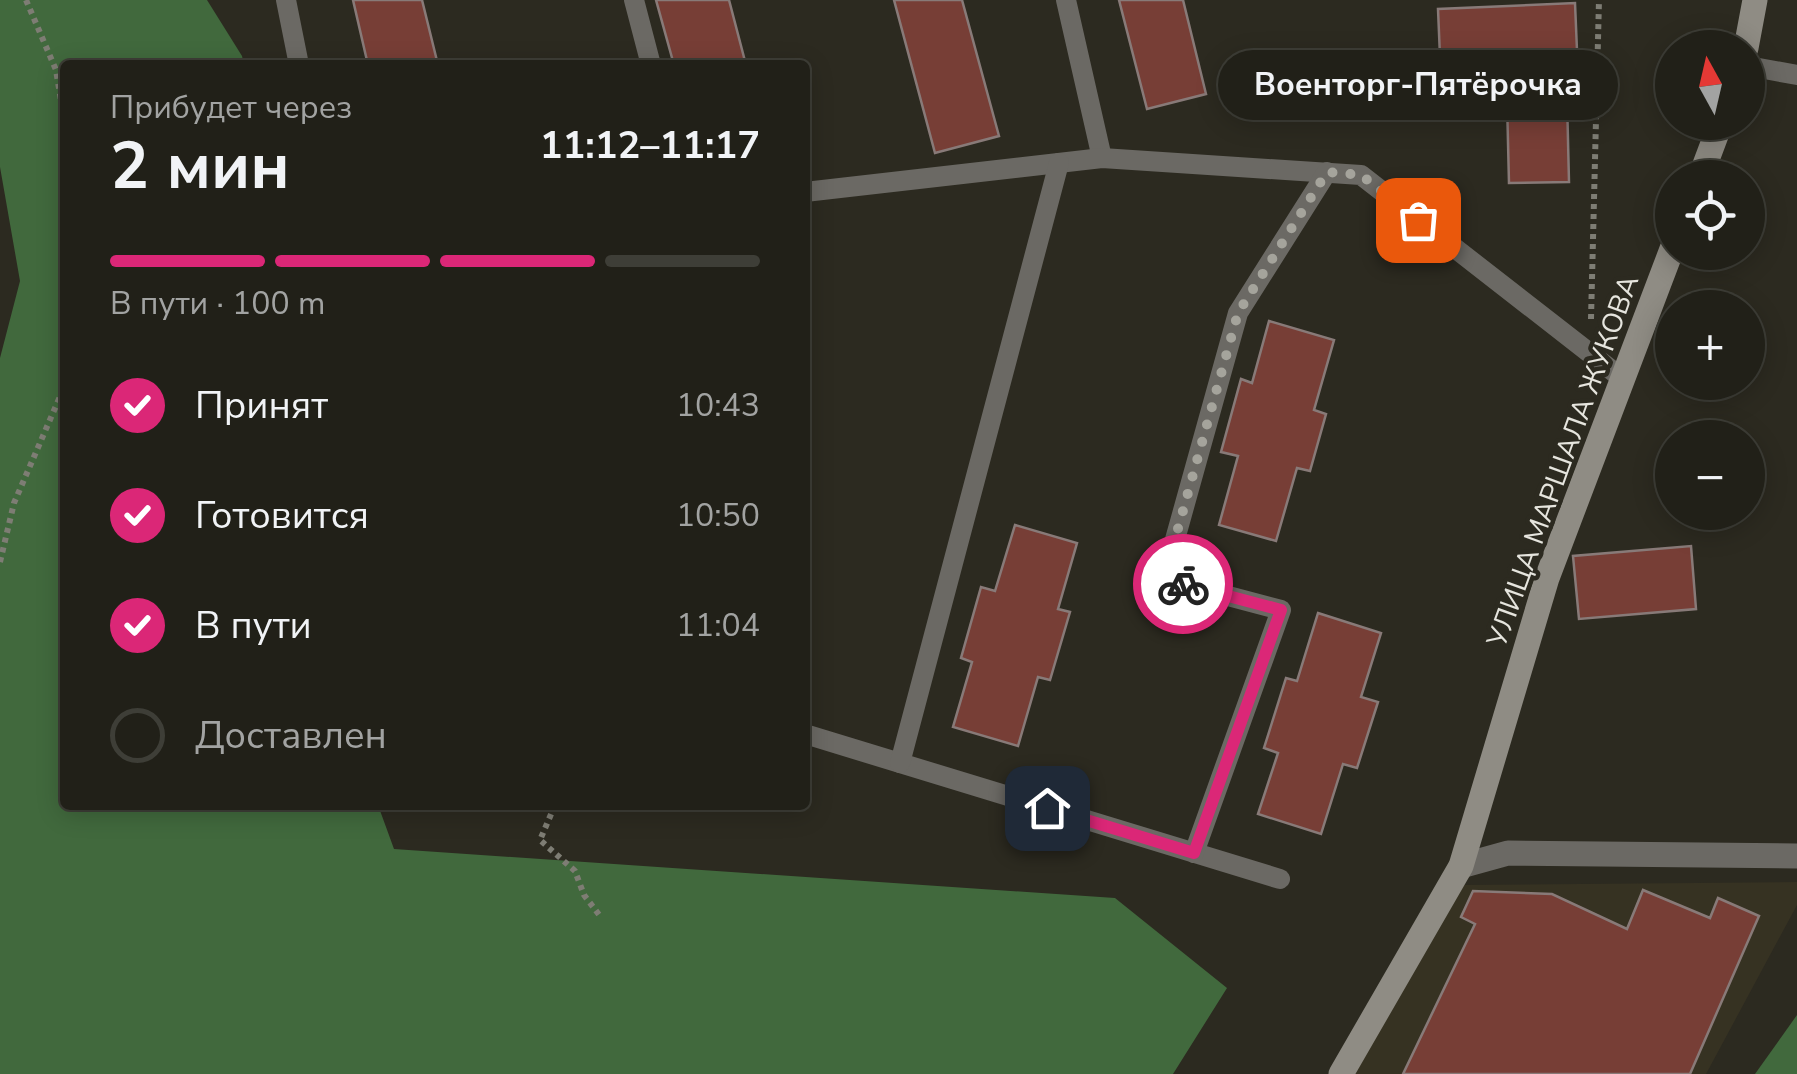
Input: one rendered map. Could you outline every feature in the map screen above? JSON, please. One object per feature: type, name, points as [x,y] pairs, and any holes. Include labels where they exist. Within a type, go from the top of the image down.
[{"type":"street","points":[[1749,30],[1755,0]]},
{"type":"street","name":"УЛИЦА МАРШАЛА ЖУКОВА","points":[[1341,1074],[1462,866],[1547,578],[1664,270]]},
{"type":"street","points":[[1462,866],[1508,853],[1797,856]]},
{"type":"lane","points":[[286,0],[298,60]]},
{"type":"lane","points":[[634,0],[650,60]]},
{"type":"lane","points":[[1066,0],[1102,158]]},
{"type":"lane","points":[[1765,69],[1797,76]]},
{"type":"lane","points":[[810,191],[1102,158],[1361,175],[1623,379]]},
{"type":"lane","points":[[900,763],[1060,162]]},
{"type":"lane","points":[[1194,853],[1281,610],[1164,579],[1238,313],[1327,172]]},
{"type":"lane","points":[[810,736],[1280,880]]},
{"type":"path","points":[[26,0],[56,70],[60,94]]},
{"type":"path","points":[[1590,355],[1599,0]]},
{"type":"path","points":[[0,562],[14,503],[60,396]]},
{"type":"path","points":[[553,810],[540,840],[575,871],[584,895],[600,916]]},
{"type":"shaded area","points":[[1797,882],[1797,905],[1706,1074],[1355,1074],[1460,885]]},
{"type":"green space","points":[[0,0],[207,0],[242,56],[243,60],[60,60],[60,810],[380,810],[394,849],[1115,898],[1227,988],[1173,1074],[0,1074],[0,358],[20,281],[0,167]]},
{"type":"green space","points":[[1797,1015],[1797,1074],[1755,1074]]},
{"type":"building","points":[[353,0],[422,0],[437,60],[367,60]]},
{"type":"building","points":[[656,0],[729,0],[745,60],[673,60]]},
{"type":"building","points":[[894,0],[962,0],[999,136],[935,153]]},
{"type":"building","points":[[1119,0],[1183,0],[1206,94],[1147,109]]},
{"type":"building","points":[[1575,3],[1579,98],[1567,99],[1569,182],[1509,183],[1507,101],[1442,104],[1438,9]]},
{"type":"building","points":[[1269,321],[1334,340],[1314,410],[1326,414],[1310,471],[1297,468],[1276,541],[1219,525],[1238,456],[1221,452],[1241,379],[1252,383]]},
{"type":"building","points":[[1015,525],[1077,543],[1058,609],[1070,612],[1050,680],[1038,677],[1018,746],[953,727],[972,662],[961,658],[981,587],[995,591]]},
{"type":"building","points":[[1691,546],[1696,609],[1579,619],[1573,556]]},
{"type":"building","points":[[1318,613],[1381,633],[1361,697],[1378,702],[1357,768],[1343,764],[1321,834],[1258,814],[1278,753],[1264,748],[1286,678],[1297,681]]},
{"type":"building","points":[[1643,890],[1710,918],[1718,898],[1759,916],[1690,1074],[1403,1074],[1475,924],[1461,917],[1473,891],[1552,894],[1627,929]]},
{"type":"way so far","points":[[1183,584],[1164,579],[1238,313],[1327,172],[1361,175],[1418,220]]},
{"type":"place","name":"Военторг-Пятёрочка","points":[[1418,220]]},
{"type":"route","points":[[1047,808],[1194,853],[1281,610],[1183,584]]}]
